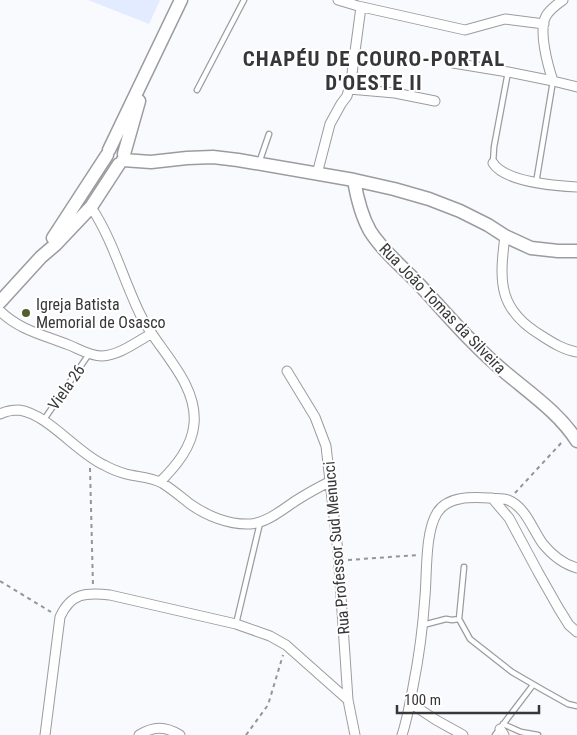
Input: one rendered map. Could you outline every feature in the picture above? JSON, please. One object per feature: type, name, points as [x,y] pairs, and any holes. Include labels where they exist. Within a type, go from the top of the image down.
[{"type":"main road","points":[[41,257],[108,153],[181,0]]},
{"type":"main road","points":[[0,302],[41,257],[92,207],[122,159],[147,69]]},
{"type":"main road","points":[[108,153],[114,147],[119,148],[122,159]]},
{"type":"main road","points":[[122,159],[151,162],[213,157],[260,163],[354,180],[429,199],[460,211],[531,248],[577,251]]},
{"type":"main road","name":"Rua João Tomas da Silveira","points":[[354,180],[356,197],[362,214],[370,231],[384,249],[486,355],[557,416],[574,436]]},
{"type":"street","points":[[338,0],[361,7],[465,30],[505,19],[544,24]]},
{"type":"street","points":[[553,81],[546,53],[543,26],[545,18],[563,0]]},
{"type":"street","points":[[316,174],[330,124],[336,111],[347,96],[352,81],[361,7]]},
{"type":"street","points":[[454,63],[508,72],[577,87]]},
{"type":"street","points":[[349,89],[395,93],[435,101]]},
{"type":"street","points":[[493,163],[496,168],[504,173],[536,183],[577,187]]},
{"type":"street","points":[[92,207],[107,235],[133,300],[151,334],[183,381],[193,408],[194,424],[191,438],[182,458],[160,482]]},
{"type":"street","points":[[505,236],[502,271],[503,287],[508,304],[518,319],[531,330],[554,344],[577,352]]},
{"type":"street","points":[[0,311],[28,330],[90,354],[100,356],[119,352],[151,334]]},
{"type":"street","name":"Rua Professor Sud Menucci","points":[[287,370],[315,417],[326,446],[338,561],[348,700],[355,735]]},
{"type":"street","points":[[0,414],[18,410],[31,414],[104,466],[126,474],[160,482],[206,514],[239,524],[252,524],[271,517],[330,482]]},
{"type":"street","points":[[402,735],[417,667],[423,626],[430,536],[437,512],[456,500],[473,497],[509,500],[522,512],[543,544],[555,557],[577,568]]},
{"type":"street","points":[[492,498],[509,518],[569,626],[577,632]]},
{"type":"street","points":[[45,735],[60,617],[70,601],[79,595],[94,593],[236,624],[270,636],[286,645],[348,700]]},
{"type":"street","points":[[410,703],[463,735]]},
{"type":"street","points":[[139,735],[155,728],[164,728],[180,735]]},
{"type":"lane","points":[[197,90],[244,0]]},
{"type":"lane","points":[[493,163],[494,147],[508,72]]},
{"type":"lane","points":[[536,183],[553,81]]},
{"type":"lane","points":[[260,163],[270,134]]},
{"type":"lane","name":"Viela 26","points":[[43,421],[90,354]]},
{"type":"lane","points":[[236,624],[260,522]]},
{"type":"lane","points":[[464,567],[459,619],[470,639],[512,672],[568,704],[577,706]]},
{"type":"lane","points":[[423,626],[446,619],[459,619]]},
{"type":"lane","points":[[501,731],[533,685]]},
{"type":"lane","points":[[501,731],[538,735]]},
{"type":"path","points":[[509,500],[574,436]]},
{"type":"path","points":[[90,457],[94,593]]},
{"type":"path","points":[[338,561],[428,555]]},
{"type":"path","points":[[0,581],[60,617]]},
{"type":"path","points":[[246,735],[268,705],[286,645]]},
{"type":"shaded area","points":[[88,0],[160,0],[149,24]]},
{"type":"place","name":"Igreja Batista Memorial de Osasco","points":[[26,313]]},
{"type":"district","name":"CHAPÉU DE COURO-PORTAL D'OESTE II","points":[[374,71]]}]
